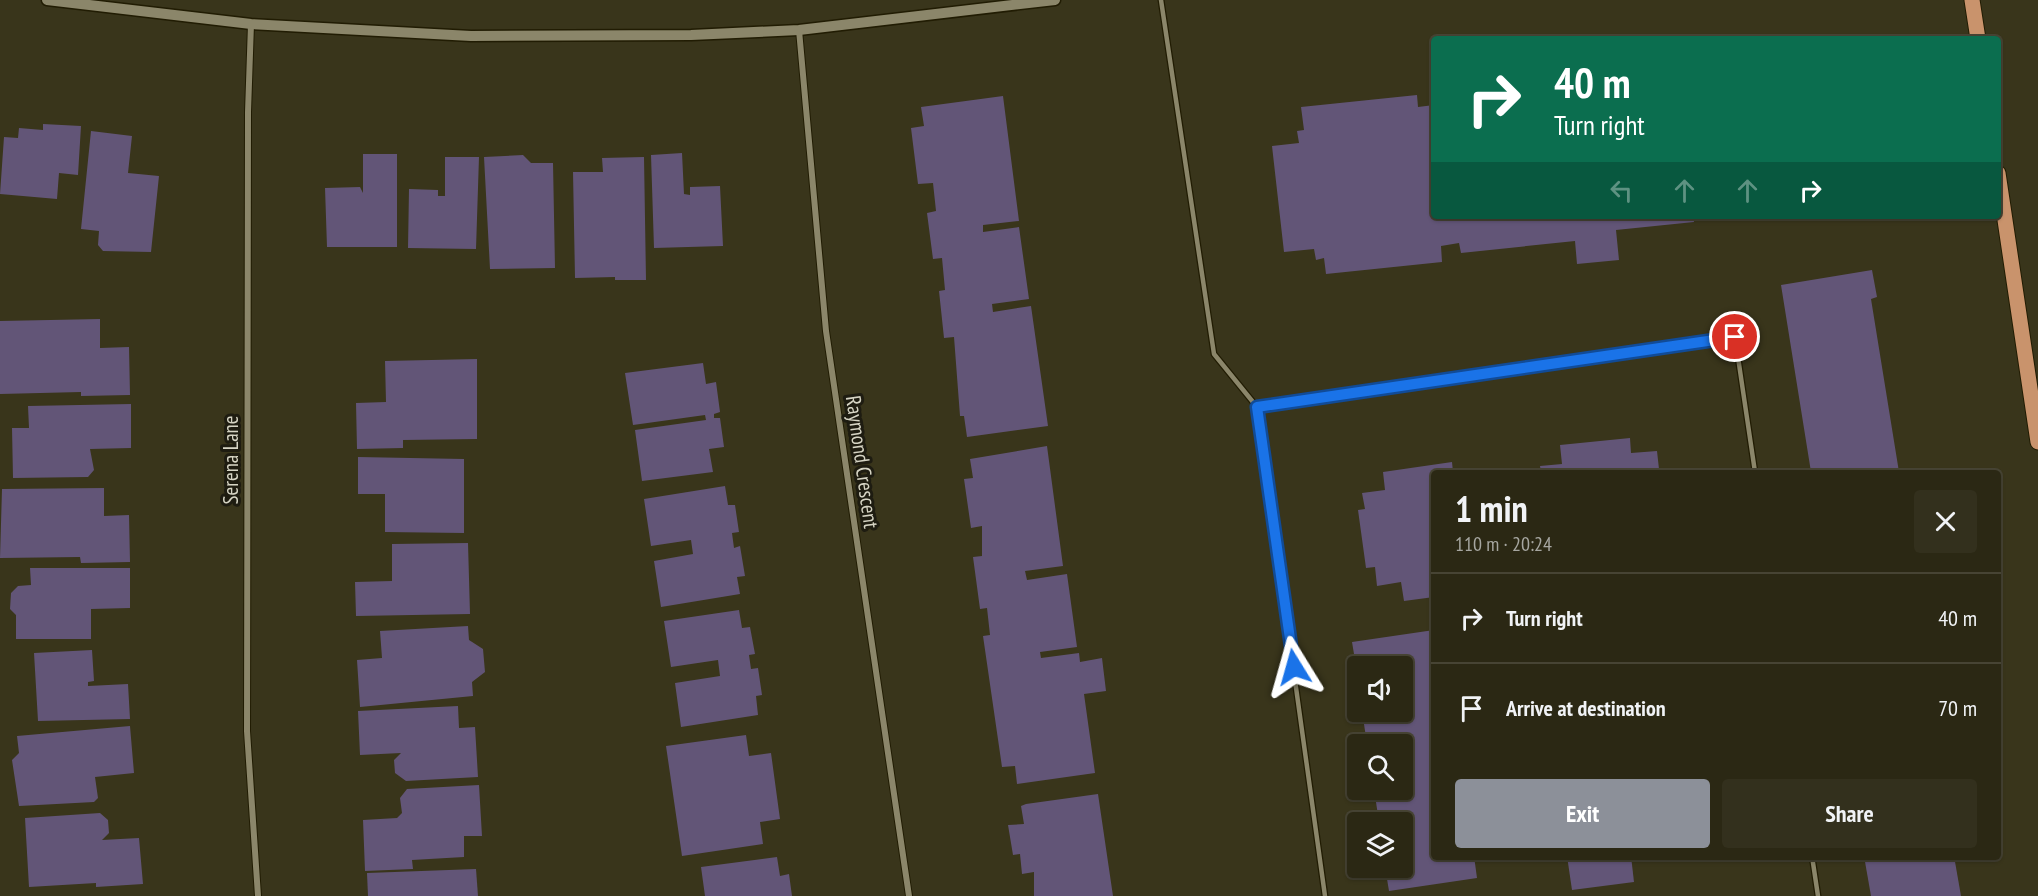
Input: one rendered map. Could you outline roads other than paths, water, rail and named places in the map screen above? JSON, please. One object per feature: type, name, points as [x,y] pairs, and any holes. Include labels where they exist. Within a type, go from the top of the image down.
[{"type":"main road","points":[[1972,0],[1978,36]]},
{"type":"main road","points":[[2001,193],[2038,442]]},
{"type":"street","points":[[47,0],[250,24],[471,36],[691,35],[800,30],[1055,0]]},
{"type":"street","name":"Serena Lane","points":[[250,24],[247,731],[258,896]]},
{"type":"street","name":"Raymond Crescent","points":[[800,30],[826,331],[909,896]]},
{"type":"lane","points":[[1161,0],[1214,354],[1257,407],[1325,896]]},
{"type":"lane","points":[[1257,407],[1735,337],[1755,470]]},
{"type":"lane","points":[[1813,860],[1818,896]]}]
